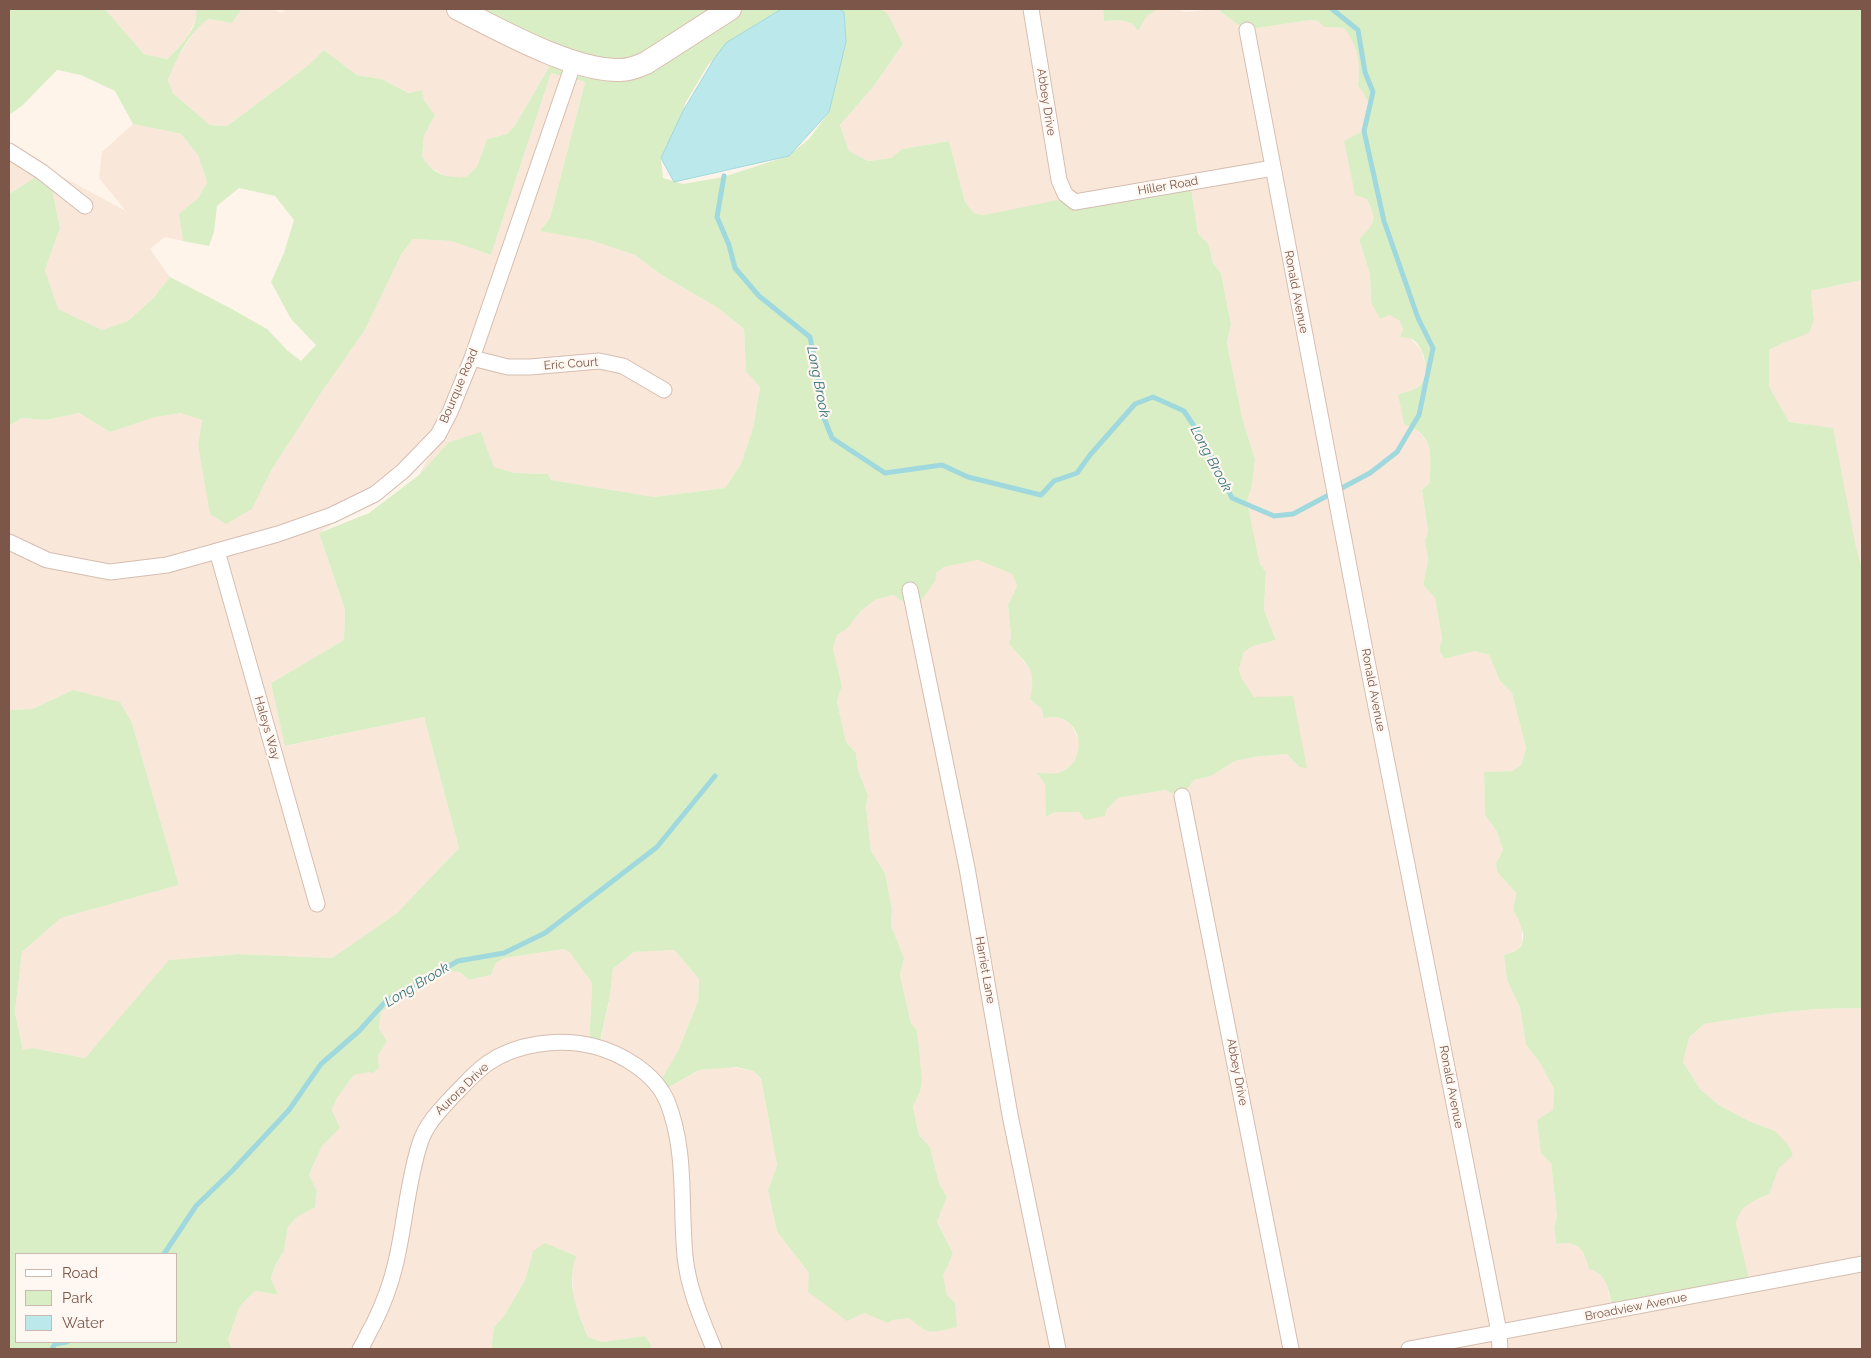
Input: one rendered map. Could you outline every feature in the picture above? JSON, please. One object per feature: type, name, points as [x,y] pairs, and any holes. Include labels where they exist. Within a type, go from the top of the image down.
[{"type":"street","points":[[458,9],[510,35],[574,62],[611,69],[633,68],[646,63],[730,9]]},
{"type":"street","name":"Abbey Drive","points":[[1031,9],[1059,180],[1065,194]]},
{"type":"street","name":"Ronald Avenue","points":[[1247,30],[1372,690],[1500,1349]]},
{"type":"street","name":"Bourque Road","points":[[9,542],[47,560],[110,572],[167,565],[278,534],[332,515],[375,494],[403,471],[438,435],[450,412],[472,358],[574,62]]},
{"type":"street","points":[[9,151],[42,172],[85,206]]},
{"type":"street","name":"Hiller Road","points":[[1065,194],[1075,202],[1273,168]]},
{"type":"street","name":"Eric Court","points":[[472,358],[508,367],[599,361],[623,366],[664,390]]},
{"type":"street","name":"Haleys Way","points":[[217,552],[317,904]]},
{"type":"street","name":"Harriet Lane","points":[[910,590],[967,868],[1010,1115],[1058,1349]]},
{"type":"street","name":"Abbey Drive","points":[[1182,796],[1291,1349]]},
{"type":"street","name":"Aurora Drive","points":[[360,1349],[381,1308],[395,1267],[412,1173],[420,1141],[434,1116],[488,1063],[518,1048],[555,1043],[584,1044],[608,1050],[653,1079],[667,1101],[680,1149],[685,1258],[696,1306],[714,1349]]},
{"type":"street","name":"Broadview Avenue","points":[[1409,1349],[1862,1264]]},
{"type":"shaded area","points":[[105,9],[196,9],[198,15],[186,39],[167,59],[144,54]]},
{"type":"shaded area","points":[[242,9],[272,9],[282,13],[287,9],[469,9],[530,48],[549,67],[514,127],[507,134],[487,139],[477,167],[466,177],[447,177],[428,166],[422,157],[424,136],[435,115],[424,100],[382,79],[357,75],[324,50],[306,67],[227,126],[210,125],[173,93],[168,80],[177,58],[198,26],[208,19],[232,23]]},
{"type":"shaded area","points":[[882,9],[1103,9],[1104,21],[1120,20],[1133,24],[1158,9],[1177,9],[1185,12],[1217,9],[1245,30],[1311,20],[1318,21],[1324,27],[1345,28],[1354,39],[1360,69],[1358,86],[1367,96],[1371,113],[1364,131],[1367,199],[1374,215],[1372,226],[1359,239],[1370,275],[1371,302],[1400,320],[1403,330],[1421,350],[1426,368],[1423,382],[1414,390],[1398,394],[1414,428],[1426,439],[1430,451],[1430,482],[1422,490],[1428,532],[1425,541],[1428,560],[1423,585],[1435,598],[1442,639],[1439,650],[1444,659],[1475,651],[1489,655],[1500,681],[1512,692],[1526,748],[1521,765],[1512,771],[1484,772],[1485,815],[1497,832],[1503,850],[1496,863],[1497,872],[1516,893],[1513,910],[1522,926],[1522,942],[1518,949],[1504,955],[1507,980],[1520,1008],[1526,1045],[1540,1063],[1554,1089],[1553,1110],[1541,1153],[1551,1163],[1557,1216],[1554,1227],[1556,1244],[1566,1242],[1576,1244],[1586,1256],[1589,1269],[1597,1270],[1606,1281],[1613,1314],[1750,1288],[1736,1223],[1738,1213],[1746,1205],[1768,1194],[1779,1168],[1775,1131],[1749,1121],[1719,1105],[1701,1090],[1683,1062],[1689,1038],[1704,1024],[1775,1013],[1817,1009],[1862,1008],[1862,1349],[650,1349],[652,1346],[645,1336],[602,1342],[588,1337],[573,1299],[572,1267],[533,1251],[525,1280],[504,1316],[494,1327],[491,1349],[232,1349],[228,1341],[240,1306],[255,1291],[278,1295],[271,1278],[276,1264],[284,1251],[288,1227],[297,1217],[315,1206],[317,1191],[309,1175],[322,1146],[340,1128],[332,1110],[337,1098],[354,1075],[379,1068],[378,1056],[387,1041],[379,1029],[381,1012],[441,971],[460,972],[469,980],[491,975],[496,963],[505,958],[564,949],[570,953],[592,983],[589,1049],[599,1050],[610,996],[613,969],[634,952],[674,950],[699,979],[698,1001],[678,1051],[656,1088],[660,1093],[699,1070],[731,1067],[753,1071],[761,1080],[777,1165],[768,1190],[777,1232],[809,1273],[809,1292],[826,1305],[864,1313],[888,1323],[955,1303],[947,1295],[942,1276],[953,1253],[937,1222],[947,1197],[939,1183],[930,1147],[919,1135],[913,1105],[920,1092],[917,1030],[911,1023],[900,975],[904,958],[891,925],[892,910],[885,873],[871,851],[866,806],[868,795],[858,770],[856,753],[846,742],[837,701],[842,686],[833,648],[837,635],[847,629],[861,611],[875,600],[893,595],[944,567],[978,560],[1012,574],[1017,586],[1008,605],[1011,636],[1009,644],[1030,669],[1034,682],[1030,699],[1042,709],[1043,718],[1059,718],[1071,724],[1080,743],[1077,758],[1071,766],[1045,784],[1047,817],[1055,812],[1106,810],[1118,798],[1166,790],[1180,799],[1194,780],[1211,776],[1235,761],[1254,757],[1287,754],[1299,767],[1242,679],[1239,668],[1244,652],[1253,646],[1276,640],[1264,610],[1266,572],[1260,564],[1247,501],[1252,486],[1255,459],[1243,421],[1227,343],[1231,324],[1221,273],[1213,263],[1209,245],[1198,233],[1191,188],[984,215],[974,213],[965,202],[949,141],[903,149],[891,158],[867,161],[849,151],[840,125],[874,86],[903,44],[888,14]]},
{"type":"shaded area","points":[[551,73],[585,82],[550,218],[541,231],[593,241],[635,255],[660,274],[718,308],[744,329],[746,372],[760,387],[753,428],[741,464],[725,488],[654,497],[551,480],[548,474],[514,473],[494,467],[481,433],[449,442],[419,475],[439,438],[368,500],[319,533],[345,610],[344,640],[271,683],[286,746],[424,717],[459,848],[397,913],[332,958],[238,954],[170,960],[85,1058],[32,1048],[23,1050],[15,1012],[22,952],[61,918],[179,885],[132,723],[73,690],[32,709],[9,710],[9,426],[22,418],[46,420],[79,413],[110,432],[152,418],[180,413],[202,420],[198,445],[203,471],[252,509],[271,471],[321,393],[365,330],[401,255],[413,239],[451,241],[491,255]]},
{"type":"shaded area","points":[[133,124],[181,134],[198,155],[207,182],[198,198],[180,214],[183,241],[165,237],[150,249],[170,277],[153,298],[128,321],[102,330],[57,309],[45,270],[60,228],[48,169],[126,211],[99,178],[102,152]]},
{"type":"shaded area","points":[[9,148],[48,169],[9,194]]},
{"type":"shaded area","points":[[1862,280],[1862,569],[1855,542],[1769,386],[1769,350],[1783,343],[1814,320],[1811,291]]},
{"type":"green space","points":[[9,9],[105,9],[144,54],[167,59],[183,43],[192,30],[195,23],[196,9],[242,9],[232,23],[208,19],[201,25],[184,46],[168,80],[173,93],[210,125],[227,126],[306,67],[324,50],[357,75],[382,79],[409,93],[422,90],[424,100],[435,115],[424,136],[422,157],[436,172],[452,177],[466,177],[477,167],[487,139],[507,134],[514,127],[549,67],[530,48],[469,9],[783,9],[729,43],[708,65],[686,102],[675,135],[661,158],[663,178],[683,184],[723,177],[788,156],[809,139],[829,112],[846,42],[844,12],[839,9],[882,9],[888,14],[903,44],[874,86],[840,125],[849,151],[868,161],[891,158],[902,149],[949,141],[965,202],[974,213],[984,215],[1068,198],[1191,188],[1198,233],[1209,245],[1213,263],[1221,273],[1231,324],[1227,343],[1243,421],[1255,459],[1252,486],[1247,501],[1260,564],[1266,572],[1264,610],[1276,640],[1253,646],[1244,652],[1239,669],[1242,679],[1254,697],[1293,696],[1307,768],[1299,767],[1287,754],[1254,757],[1235,761],[1211,776],[1194,780],[1180,799],[1166,790],[1118,798],[1106,810],[1105,816],[1085,820],[1079,812],[1055,812],[1046,817],[1045,784],[1037,773],[1059,773],[1069,767],[1075,760],[1078,752],[1077,735],[1067,722],[1059,718],[1043,718],[1042,709],[1030,699],[1032,681],[1029,668],[1009,644],[1011,636],[1008,605],[1017,586],[1012,574],[978,560],[944,567],[936,573],[935,581],[915,609],[893,595],[875,600],[861,611],[847,629],[837,635],[833,648],[842,686],[837,701],[846,742],[856,753],[858,770],[868,795],[866,806],[871,851],[885,873],[892,910],[891,925],[904,958],[900,975],[911,1023],[917,1030],[922,1079],[920,1092],[913,1106],[919,1135],[930,1147],[939,1183],[947,1197],[937,1222],[953,1253],[943,1276],[947,1295],[955,1303],[957,1327],[927,1331],[909,1318],[893,1320],[888,1323],[864,1313],[847,1321],[808,1292],[809,1273],[777,1232],[768,1190],[777,1165],[761,1079],[753,1071],[736,1067],[699,1070],[659,1093],[656,1088],[678,1051],[698,1001],[699,979],[674,950],[634,952],[613,969],[610,996],[598,1051],[589,1049],[592,983],[570,953],[564,949],[505,958],[496,963],[491,975],[469,980],[460,972],[441,971],[381,1012],[379,1029],[387,1041],[378,1056],[379,1068],[373,1073],[354,1075],[337,1098],[332,1110],[340,1128],[322,1146],[309,1175],[317,1191],[315,1207],[297,1217],[288,1227],[284,1251],[276,1264],[271,1278],[278,1295],[255,1291],[240,1306],[228,1340],[232,1349],[9,1349],[9,710],[32,709],[73,690],[120,702],[132,723],[179,885],[61,918],[22,952],[15,1012],[23,1050],[32,1048],[85,1058],[169,960],[238,954],[332,958],[397,913],[459,848],[424,717],[285,746],[271,683],[344,640],[345,610],[319,533],[369,513],[419,475],[449,442],[481,432],[494,467],[514,473],[548,474],[551,480],[654,497],[725,488],[741,464],[753,428],[760,387],[746,372],[744,329],[718,308],[660,274],[635,255],[593,241],[540,231],[550,218],[585,82],[551,73],[491,255],[451,241],[413,239],[401,255],[365,330],[321,393],[271,471],[252,509],[226,524],[210,514],[198,445],[202,420],[180,413],[152,418],[110,432],[79,413],[46,420],[22,418],[9,426],[9,194],[48,169],[60,228],[45,270],[58,309],[102,330],[128,321],[153,298],[170,277],[267,329],[288,351],[301,361],[316,345],[291,319],[271,282],[284,253],[294,220],[275,196],[239,188],[217,206],[214,232],[209,246],[183,241],[179,214],[198,198],[207,182],[198,155],[181,134],[133,124],[115,91],[81,75],[57,70],[23,105],[9,115]]},
{"type":"green space","points":[[1103,9],[1158,9],[1147,16],[1138,31],[1133,24],[1120,20],[1104,21]]},
{"type":"green space","points":[[1217,9],[1862,9],[1862,280],[1811,291],[1814,320],[1809,333],[1769,350],[1769,386],[1789,422],[1833,428],[1862,569],[1862,1008],[1817,1009],[1775,1013],[1704,1024],[1689,1038],[1683,1062],[1701,1090],[1719,1105],[1749,1121],[1775,1131],[1789,1146],[1793,1155],[1779,1168],[1769,1194],[1744,1208],[1736,1223],[1751,1288],[1613,1314],[1605,1281],[1596,1271],[1589,1269],[1582,1251],[1570,1243],[1556,1244],[1554,1227],[1557,1216],[1551,1163],[1541,1153],[1537,1120],[1553,1110],[1554,1089],[1540,1063],[1526,1045],[1520,1008],[1507,980],[1504,955],[1519,948],[1522,944],[1523,934],[1513,910],[1516,893],[1497,872],[1496,863],[1503,850],[1497,832],[1485,815],[1484,772],[1512,771],[1521,765],[1526,748],[1512,693],[1500,681],[1489,655],[1475,651],[1444,659],[1439,650],[1442,639],[1435,598],[1423,585],[1428,560],[1425,541],[1428,532],[1422,490],[1430,482],[1429,446],[1421,434],[1414,428],[1404,424],[1398,394],[1411,390],[1422,383],[1426,366],[1423,353],[1416,342],[1412,339],[1400,337],[1403,330],[1400,321],[1390,315],[1380,319],[1371,302],[1370,275],[1359,239],[1372,225],[1373,217],[1367,199],[1355,195],[1344,141],[1364,131],[1369,112],[1366,97],[1358,86],[1359,63],[1355,48],[1353,41],[1344,28],[1324,27],[1318,21],[1311,20],[1245,30]]},
{"type":"green space","points":[[545,1243],[576,1256],[572,1278],[574,1298],[588,1337],[602,1342],[645,1336],[652,1346],[650,1349],[491,1349],[494,1327],[504,1316],[525,1280],[533,1251]]},
{"type":"water","points":[[782,9],[839,9],[844,12],[846,42],[829,112],[789,156],[674,182],[661,158],[683,111],[714,59],[726,43]]},
{"type":"waterway","name":"Long Brook","points":[[724,176],[717,217],[729,245],[735,268],[759,296],[810,337],[824,418],[832,438],[885,473],[942,465],[968,477],[1041,495],[1054,481],[1077,473],[1090,455],[1135,404],[1153,397],[1184,411],[1204,441],[1232,498],[1274,516],[1293,514],[1370,473],[1397,452],[1419,415],[1433,348],[1418,318],[1384,221],[1364,131],[1373,92],[1365,72],[1358,30],[1332,9]]},
{"type":"waterway","name":"Long Brook","points":[[165,1253],[196,1206],[233,1170],[289,1110],[321,1064],[359,1031],[387,1000],[458,961],[504,953],[545,933],[657,847],[715,776]]},
{"type":"waterway","name":"Long Brook","points":[[52,1349],[55,1344],[61,1343]]}]
